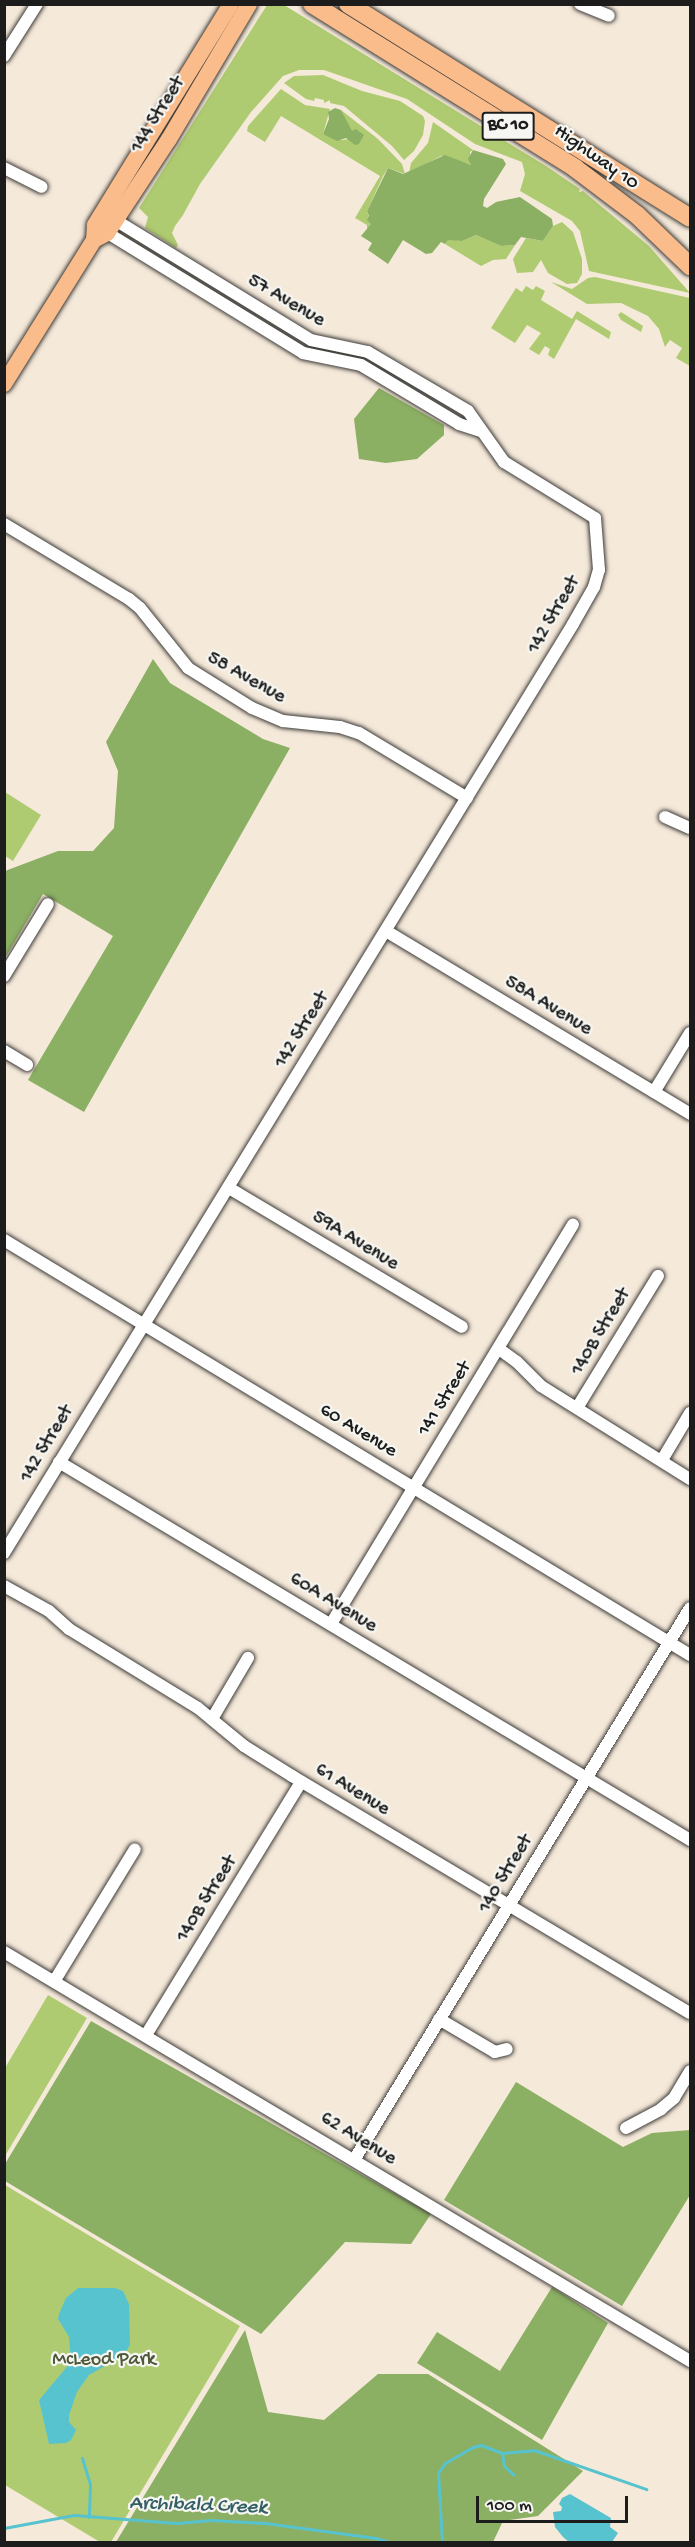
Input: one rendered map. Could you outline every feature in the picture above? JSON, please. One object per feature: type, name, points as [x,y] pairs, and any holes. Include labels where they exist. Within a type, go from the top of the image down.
[{"type":"highway","name":"Highway 10","points":[[312,4],[575,168],[637,215],[690,267]]},
{"type":"highway","name":"Highway 10","points":[[348,4],[690,218]]},
{"type":"main road","name":"144 Street","points":[[4,384],[103,226],[231,4]]},
{"type":"main road","name":"144 Street","points":[[103,226],[169,139],[249,4]]},
{"type":"street","points":[[4,56],[37,4]]},
{"type":"street","points":[[580,4],[609,16]]},
{"type":"street","points":[[4,168],[42,187]]},
{"type":"street","name":"57 Avenue","points":[[103,226],[303,353],[361,365],[459,424],[480,431],[504,462],[595,518]]},
{"type":"street","name":"142 Street","points":[[4,1553],[594,587],[599,570],[595,518]]},
{"type":"street","name":"58 Avenue","points":[[4,524],[129,599],[140,608],[188,668],[252,708],[283,721],[340,727],[359,733],[467,798]]},
{"type":"street","points":[[665,817],[690,828]]},
{"type":"street","points":[[4,976],[48,904]]},
{"type":"street","name":"58A Avenue","points":[[386,931],[690,1114]]},
{"type":"street","points":[[654,1092],[690,1033]]},
{"type":"street","points":[[4,1051],[27,1065]]},
{"type":"street","name":"59A Avenue","points":[[229,1188],[462,1327]]},
{"type":"street","name":"141 Street","points":[[331,1624],[573,1225]]},
{"type":"street","name":"60 Avenue","points":[[4,1240],[690,1655]]},
{"type":"street","name":"140B Street","points":[[578,1408],[658,1276]]},
{"type":"street","points":[[499,1349],[517,1362],[541,1386],[690,1479]]},
{"type":"street","points":[[662,1460],[690,1413]]},
{"type":"street","name":"60A Avenue","points":[[59,1462],[690,1840]]},
{"type":"street","name":"61 Avenue","points":[[4,1586],[49,1611],[69,1629],[198,1708],[244,1746],[301,1782],[690,2013]]},
{"type":"street","name":"140 Street","points":[[354,2160],[690,1608]]},
{"type":"street","points":[[212,1719],[248,1658]]},
{"type":"street","name":"140B Street","points":[[146,2035],[301,1782]]},
{"type":"street","points":[[55,1980],[135,1849]]},
{"type":"street","name":"62 Avenue","points":[[4,1952],[55,1980],[690,2361]]},
{"type":"street","points":[[439,2019],[495,2052],[507,2049]]},
{"type":"street","points":[[626,2127],[661,2109],[674,2098],[690,2071]]},
{"type":"green space","points":[[267,5],[284,5],[546,166],[580,189],[579,192],[583,191],[649,246],[690,293],[589,271],[580,231],[572,221],[520,191],[525,174],[522,162],[475,144],[407,99],[324,70],[299,70],[283,76],[251,112],[200,184],[175,226],[172,233],[178,245],[176,248],[145,228],[148,217],[139,208]]},
{"type":"green space","points":[[323,75],[362,91],[400,101],[423,116],[425,121],[423,135],[414,151],[404,160],[392,146],[344,106],[330,103],[330,100],[324,103],[324,100],[315,98],[314,101],[306,99],[284,83],[294,76]]},
{"type":"green space","points":[[281,89],[305,105],[330,109],[323,134],[342,140],[349,139],[360,131],[351,131],[341,110],[378,139],[402,164],[405,174],[388,168],[383,176],[367,211],[371,224],[367,230],[367,225],[355,218],[380,176],[281,116],[265,142],[247,131],[248,126]]},
{"type":"green space","points":[[335,108],[341,110],[352,131],[356,129],[364,135],[359,144],[355,145],[346,138],[337,141],[323,134],[329,119],[328,112]]},
{"type":"green space","points":[[433,122],[473,150],[470,152],[472,165],[441,156],[409,173],[411,163],[428,143]]},
{"type":"green space","points":[[473,150],[503,159],[506,164],[484,199],[483,206],[487,208],[496,202],[520,197],[552,219],[553,226],[543,241],[521,237],[515,245],[501,246],[476,235],[462,241],[448,240],[445,244],[441,242],[432,253],[426,254],[403,240],[388,264],[368,250],[372,243],[361,236],[371,224],[367,220],[369,216],[367,211],[388,168],[403,174],[445,155],[471,165],[468,159]]},
{"type":"green space","points":[[562,222],[573,232],[582,259],[582,274],[577,283],[567,284],[548,273],[541,260],[533,272],[517,273],[513,259],[526,238],[543,241],[553,226]]},
{"type":"green space","points":[[476,235],[501,246],[515,245],[506,259],[493,260],[481,266],[445,244],[448,239],[462,241]]},
{"type":"green space","points":[[595,277],[690,298],[690,366],[676,358],[682,348],[670,340],[665,347],[659,329],[648,316],[621,303],[587,304],[551,282],[572,289],[588,278]]},
{"type":"green space","points":[[526,286],[533,290],[536,286],[545,291],[541,300],[572,319],[577,311],[611,332],[609,339],[576,319],[554,359],[548,355],[550,349],[545,346],[539,355],[529,349],[541,333],[527,325],[515,343],[491,328],[516,288],[522,292]]},
{"type":"green space","points":[[621,312],[643,326],[641,332],[621,320],[618,315]]},
{"type":"green space","points":[[379,388],[444,425],[444,435],[417,459],[386,463],[359,459],[354,419]]},
{"type":"green space","points":[[153,659],[170,683],[263,739],[290,748],[84,1112],[28,1080],[113,936],[43,894],[5,958],[5,871],[58,851],[93,851],[114,828],[118,771],[106,742]]},
{"type":"green space","points":[[5,792],[41,815],[13,861],[5,856]]},
{"type":"green space","points":[[48,1995],[87,2018],[5,2156],[5,2068]]},
{"type":"green space","points":[[91,2021],[431,2214],[411,2244],[345,2242],[261,2334],[5,2181],[5,2164]]},
{"type":"green space","points":[[516,2082],[623,2147],[652,2133],[690,2130],[690,2195],[622,2306],[444,2200]]},
{"type":"green space","name":"McLeod Park","points":[[5,2185],[240,2326],[111,2542],[100,2542],[5,2485]]},
{"type":"green space","points":[[552,2287],[608,2323],[542,2440],[417,2363],[437,2332],[500,2371]]},
{"type":"green space","points":[[245,2330],[268,2412],[324,2420],[378,2374],[428,2374],[583,2471],[538,2516],[503,2521],[493,2542],[116,2542]]},
{"type":"water","points":[[78,2288],[115,2288],[123,2291],[129,2304],[130,2345],[124,2355],[89,2375],[77,2392],[69,2415],[69,2422],[76,2430],[71,2440],[66,2443],[49,2444],[39,2400],[71,2362],[69,2337],[58,2319],[66,2298]]},
{"type":"water","points":[[570,2494],[611,2518],[610,2527],[618,2533],[612,2542],[569,2542],[563,2537],[555,2527],[553,2512],[561,2511],[562,2507],[559,2504],[562,2498]]},
{"type":"waterway","name":"Archibald Creek","points":[[442,2542],[438,2473],[445,2463],[473,2447],[481,2445],[502,2453],[534,2450],[646,2489]]},
{"type":"waterway","points":[[502,2453],[504,2466],[514,2475]]},
{"type":"waterway","points":[[82,2458],[90,2484],[89,2517]]},
{"type":"waterway","name":"Archibald Creek","points":[[4,2528],[74,2515],[177,2523],[211,2520],[265,2523],[376,2538],[389,2542]]}]
